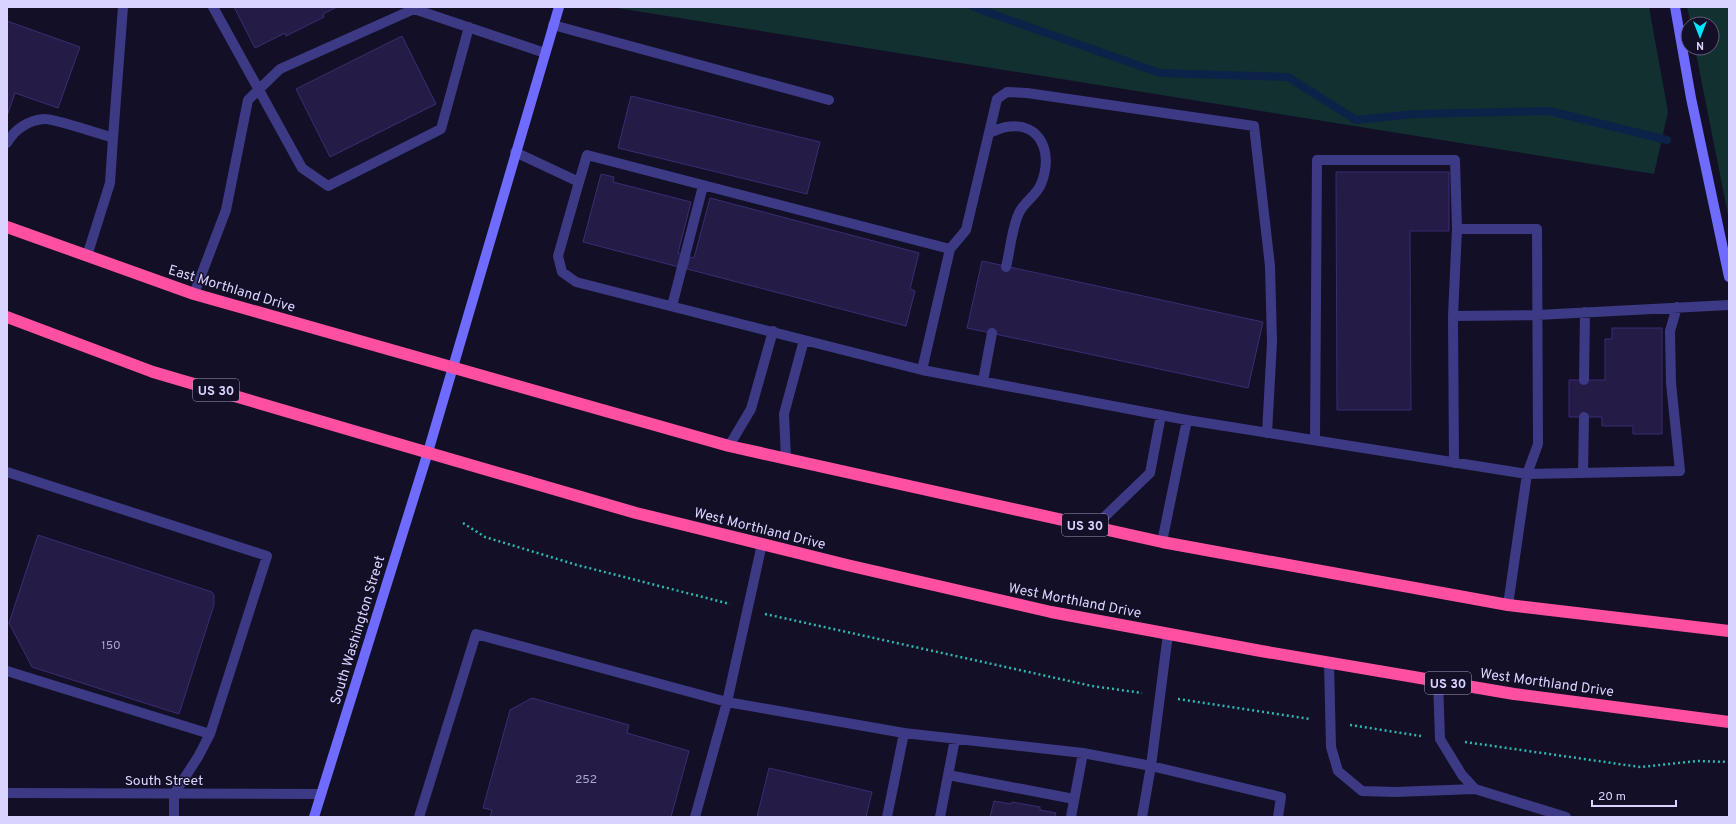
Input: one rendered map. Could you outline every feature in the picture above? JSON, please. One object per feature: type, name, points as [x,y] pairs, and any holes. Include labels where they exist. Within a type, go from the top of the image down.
[{"type":"highway","name":"East Morthland Drive","points":[[7,227],[194,294],[452,368]]},
{"type":"highway","name":"US 30","points":[[7,317],[153,372],[428,452]]},
{"type":"highway","name":"US 30","points":[[452,368],[729,446],[1162,542],[1508,605],[1729,632]]},
{"type":"highway","name":"West Morthland Drive","points":[[428,452],[636,513],[1051,612],[1329,663],[1514,694],[1729,722]]},
{"type":"main road","name":"South Washington Street","points":[[314,817],[428,452],[515,152],[559,7]]},
{"type":"main road","points":[[1675,7],[1691,98],[1729,277]]},
{"type":"street","points":[[87,256],[110,183],[123,7]]},
{"type":"street","points":[[213,7],[302,168],[328,186],[441,129],[469,28]]},
{"type":"street","points":[[194,294],[226,210],[248,100],[280,69],[401,10],[414,9],[545,53]]},
{"type":"street","points":[[553,25],[829,100]]},
{"type":"street","points":[[922,370],[950,249],[966,230],[997,99],[1007,92],[1027,93],[1254,126],[1270,266],[1272,342],[1267,433]]},
{"type":"street","points":[[7,143],[11,135],[25,124],[45,118],[113,138]]},
{"type":"street","points":[[989,133],[1007,127],[1025,128],[1039,136],[1045,148],[1046,167],[1041,186],[1019,213],[1006,266]]},
{"type":"street","points":[[515,152],[579,182]]},
{"type":"street","points":[[950,249],[587,155],[558,256],[562,272],[576,282],[922,370],[1161,416],[1527,474],[1680,471],[1671,383],[1670,331],[1677,307]]},
{"type":"street","points":[[1315,440],[1317,160],[1455,160],[1457,229],[1453,316],[1454,463]]},
{"type":"street","points":[[672,306],[703,186]]},
{"type":"street","points":[[1457,229],[1537,229],[1538,444],[1527,474],[1508,605]]},
{"type":"street","points":[[1453,316],[1537,315],[1729,305]]},
{"type":"street","points":[[1584,380],[1585,312]]},
{"type":"street","points":[[729,446],[751,409],[773,331]]},
{"type":"street","points":[[983,381],[992,333]]},
{"type":"street","points":[[786,459],[784,414],[804,340]]},
{"type":"street","points":[[1094,527],[1150,473],[1161,416]]},
{"type":"street","points":[[1583,473],[1584,417]]},
{"type":"street","points":[[1162,542],[1187,420]]},
{"type":"street","points":[[8,475],[268,556],[210,734],[198,757],[174,794],[174,817]]},
{"type":"street","points":[[695,817],[726,702],[762,544]]},
{"type":"street","points":[[418,817],[476,634],[726,702],[904,733],[1083,753],[1151,766],[1281,797],[1278,817]]},
{"type":"street","points":[[1142,817],[1151,766],[1168,634]]},
{"type":"street","points":[[1329,663],[1331,746],[1338,771],[1362,791],[1395,792],[1475,790],[1566,817]]},
{"type":"street","points":[[7,671],[210,734]]},
{"type":"street","points":[[1438,681],[1440,739],[1462,775],[1475,790]]},
{"type":"street","points":[[888,817],[904,733]]},
{"type":"street","points":[[940,817],[955,739]]},
{"type":"street","points":[[1071,817],[1083,753]]},
{"type":"street","points":[[948,774],[1074,799]]},
{"type":"street","name":"South Street","points":[[7,793],[320,794]]},
{"type":"path","points":[[463,523],[485,537],[577,565],[798,622],[1092,686],[1440,739],[1640,767],[1698,761],[1729,762]]},
{"type":"green space","points":[[611,7],[1649,7],[1668,112],[1654,174]]},
{"type":"green space","points":[[1687,7],[1729,7],[1729,220],[1697,56],[1720,56],[1720,16],[1689,16]]},
{"type":"building","points":[[234,7],[337,7],[323,14],[324,17],[286,36],[285,33],[255,48]]},
{"type":"building","points":[[7,21],[80,47],[58,108],[15,93],[7,116]]},
{"type":"building","points":[[402,36],[436,104],[330,157],[296,89]]},
{"type":"building","points":[[631,96],[820,142],[807,194],[618,148]]},
{"type":"building","points":[[1336,172],[1449,172],[1449,231],[1410,231],[1411,410],[1337,410]]},
{"type":"building","points":[[601,174],[614,177],[613,182],[691,202],[678,253],[682,254],[679,267],[583,242]]},
{"type":"building","points":[[710,198],[919,253],[910,289],[915,291],[906,326],[687,269],[690,257],[694,258]]},
{"type":"building","points":[[982,261],[1263,322],[1248,388],[967,328]]},
{"type":"building","points":[[1612,328],[1662,328],[1662,434],[1633,434],[1633,426],[1602,426],[1602,417],[1569,417],[1569,380],[1605,380],[1605,339],[1612,339]]},
{"type":"building","points":[[38,535],[212,592],[214,595],[214,605],[179,714],[32,667],[9,623]]},
{"type":"building","points":[[532,698],[629,725],[627,733],[689,751],[671,817],[490,817],[492,810],[483,808],[510,710]]},
{"type":"building","points":[[769,768],[872,792],[866,817],[757,817]]},
{"type":"building","points":[[994,801],[1011,804],[1012,802],[1040,807],[1040,810],[1056,813],[1055,817],[990,817]]},
{"type":"waterway","points":[[973,7],[1160,73],[1288,77],[1356,120],[1415,114],[1549,111],[1667,140]]}]
